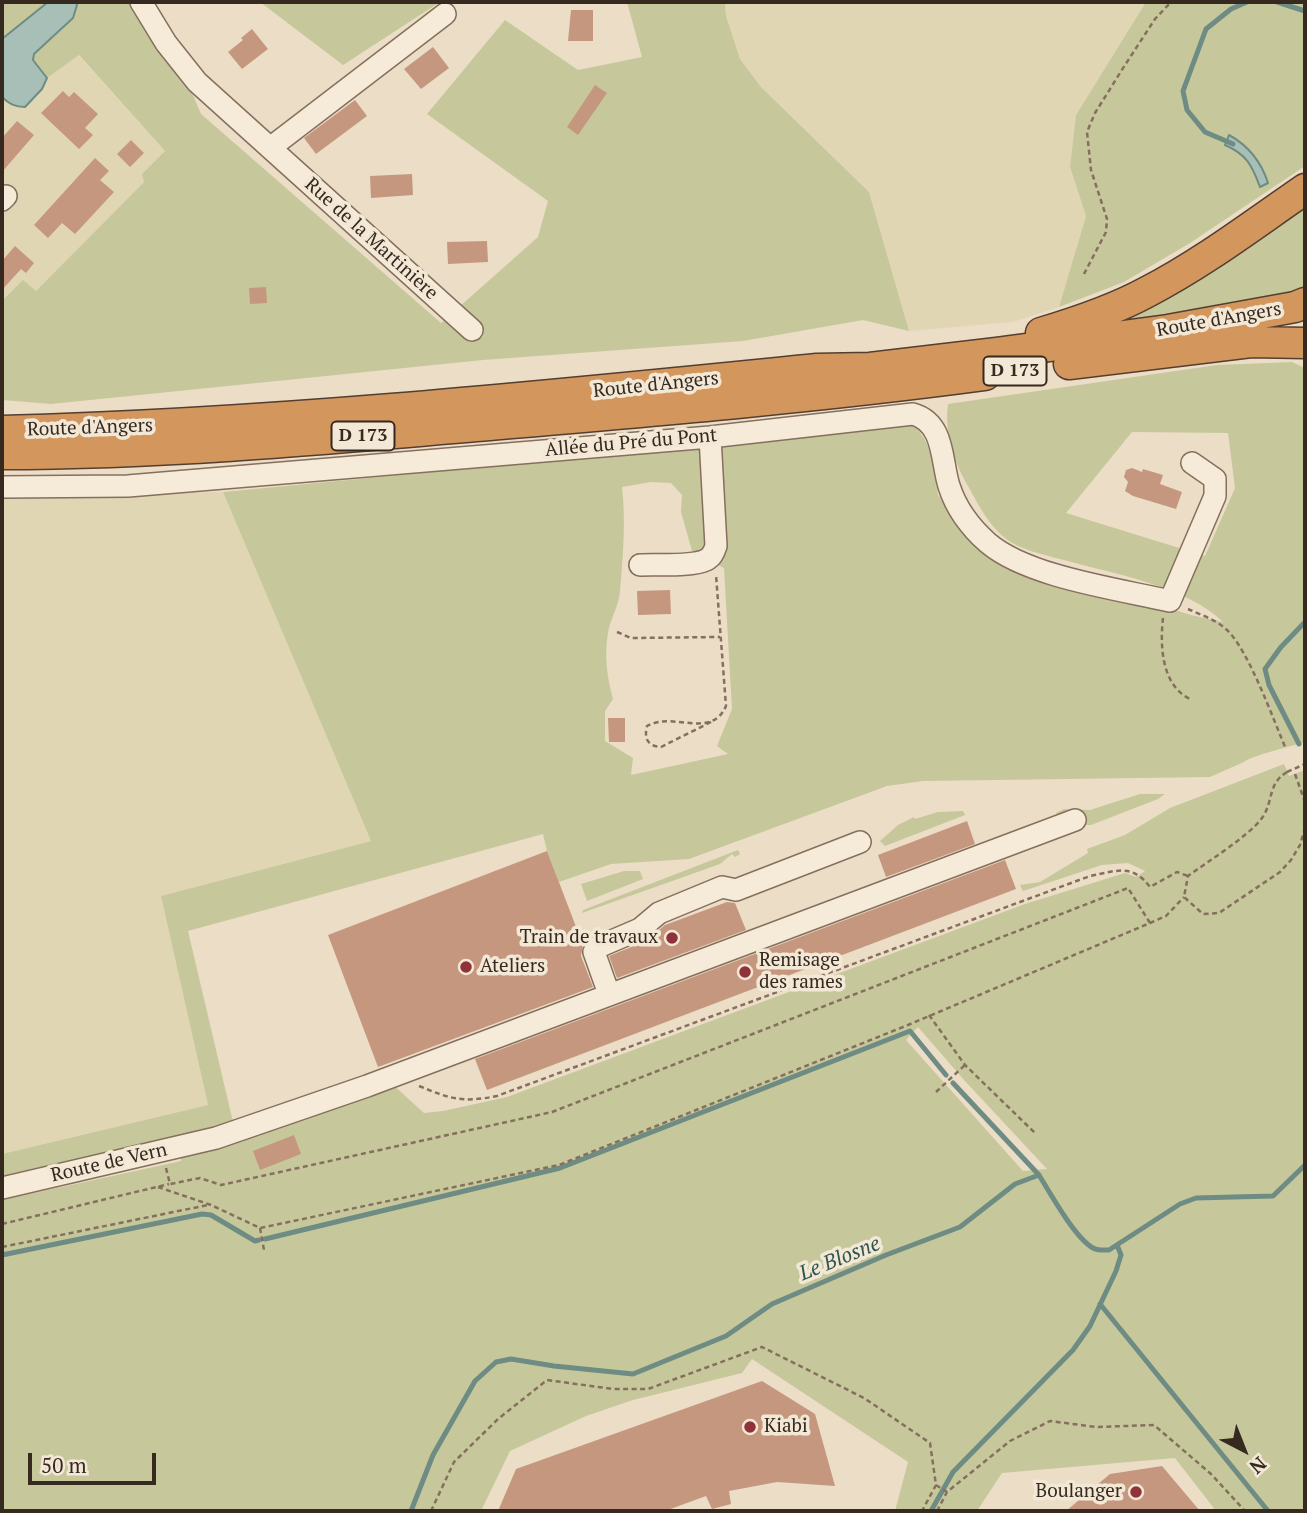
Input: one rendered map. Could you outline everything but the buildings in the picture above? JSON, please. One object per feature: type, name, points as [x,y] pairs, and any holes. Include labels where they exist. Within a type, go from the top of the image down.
[{"type":"highway","points":[[817,369],[854,357],[1038,334],[1082,320],[1146,293],[1187,269],[1305,189]]},
{"type":"highway","name":"Route d'Angers","points":[[2,431],[132,427],[353,413],[817,369],[870,368],[1168,330],[1305,303]]},
{"type":"highway","name":"Route d'Angers","points":[[2,454],[135,452],[374,435],[879,388],[1238,344],[1279,341],[1305,343]]},
{"type":"street","name":"Rue de la Martinière","points":[[141,2],[166,43],[197,82],[472,330]]},
{"type":"street","points":[[270,148],[445,14]]},
{"type":"street","name":"Allée du Pré du Pont","points":[[2,487],[128,486],[709,437],[904,415],[920,416],[936,432],[948,485],[962,512],[974,529],[1003,554],[1055,574],[1170,601]]},
{"type":"street","points":[[640,565],[697,563],[713,554],[716,546],[709,437]]},
{"type":"street","points":[[1170,601],[1216,496],[1216,479],[1192,463]]},
{"type":"street","name":"Route de Vern","points":[[2,1188],[216,1138],[393,1075],[1075,820]]},
{"type":"street","points":[[609,993],[594,953],[598,947],[640,929],[659,913],[722,887],[736,890],[860,842]]},
{"type":"path","points":[[1084,274],[1106,232],[1107,219],[1091,170],[1087,132],[1095,113],[1125,65],[1155,19],[1171,2]]},
{"type":"path","points":[[708,559],[717,579],[726,706],[722,714],[711,722],[661,747],[653,746],[645,735],[647,726],[663,720],[701,724],[711,722]]},
{"type":"path","points":[[1190,699],[1173,683],[1165,666],[1162,631],[1165,610],[1170,601],[1216,621],[1228,630],[1239,645],[1286,749]]},
{"type":"path","points":[[617,632],[631,638],[720,637]]},
{"type":"path","points":[[158,1188],[211,1205],[260,1228],[559,1165],[1166,916],[1184,897],[1188,876],[1255,826],[1268,808],[1278,777],[1305,764]]},
{"type":"path","points":[[1295,774],[1305,799]]},
{"type":"path","points":[[1184,897],[1202,914],[1219,912],[1280,872],[1300,845],[1305,828]]},
{"type":"path","points":[[393,1075],[453,1100],[478,1100],[497,1096],[1090,876],[1124,869],[1140,874],[1150,887],[1177,872],[1188,876]]},
{"type":"path","points":[[2,1224],[170,1184],[201,1178],[221,1185],[552,1112],[1128,888],[1150,923]]},
{"type":"path","points":[[929,1015],[965,1065],[1035,1133]]},
{"type":"path","points":[[936,1092],[965,1065]]},
{"type":"path","points":[[162,1151],[170,1184]]},
{"type":"path","points":[[2,1247],[211,1205]]},
{"type":"path","points":[[260,1228],[264,1250]]},
{"type":"path","points":[[432,1511],[454,1462],[498,1419],[547,1380],[613,1389],[649,1389],[762,1347],[864,1398],[930,1443],[936,1485],[922,1511]]},
{"type":"path","points":[[937,1511],[947,1492],[1010,1441],[1049,1421],[1096,1427],[1154,1426],[1211,1474],[1245,1511]]},
{"type":"path","points":[[936,1485],[947,1492]]},
{"type":"shaded area","points":[[48,2],[76,2],[77,5],[73,18],[34,54],[33,60],[47,78],[42,89],[25,107],[15,106],[2,97],[2,39]]},
{"type":"shaded area","points":[[725,2],[1146,2],[1076,115],[1070,167],[1086,216],[1059,307],[1013,322],[909,331],[869,192],[761,87],[740,59],[726,16]]},
{"type":"shaded area","points":[[78,55],[165,151],[142,174],[144,182],[36,291],[23,281],[2,301],[2,97],[8,103],[42,89],[50,74]]},
{"type":"shaded area","points":[[1229,135],[1253,155],[1268,183],[1260,187],[1247,161],[1225,145]]},
{"type":"shaded area","points":[[223,492],[371,841],[161,896],[208,1105],[2,1154],[2,496]]},
{"type":"green space","points":[[2,2],[48,2],[2,39]]},
{"type":"green space","points":[[76,2],[136,2],[187,81],[201,114],[441,323],[538,237],[548,201],[427,114],[505,20],[578,70],[642,57],[627,2],[725,2],[726,16],[740,59],[761,87],[869,192],[909,331],[863,320],[743,341],[483,360],[51,404],[2,400],[2,301],[23,280],[36,291],[144,182],[142,174],[165,151],[79,55],[47,78],[33,59],[34,54],[67,24],[75,10]]},
{"type":"green space","points":[[260,2],[440,2],[343,65]]},
{"type":"green space","points":[[1146,2],[1305,2],[1305,166],[1190,243],[1124,282],[1059,307],[1086,216],[1070,167],[1076,115]]},
{"type":"green space","points":[[1305,198],[1305,288],[1291,295],[1106,326]]},
{"type":"green space","points":[[1292,362],[1305,368],[1305,742],[1254,757],[1210,777],[923,781],[887,786],[689,859],[611,864],[559,882],[543,834],[188,931],[233,1122],[214,1129],[2,1179],[2,1154],[208,1105],[161,896],[371,841],[223,492],[578,458],[912,421],[925,440],[933,459],[938,495],[962,526],[994,554],[1191,615],[1223,622],[1208,610],[1169,590],[1031,551],[1005,538],[984,514],[963,477],[954,457],[947,425],[948,404],[1217,365]],"holes":[[[1132,432],[1228,433],[1235,488],[1205,556],[1066,513]],[[651,482],[671,483],[682,495],[681,512],[692,551],[724,568],[732,709],[717,746],[728,754],[631,775],[633,758],[605,741],[605,711],[613,699],[606,650],[609,628],[620,591],[624,526],[622,487]]]},
{"type":"green space","points":[[1284,764],[1289,776],[1305,770],[1305,1511],[1216,1511],[1175,1458],[1002,1473],[977,1511],[895,1511],[908,1462],[752,1359],[742,1373],[633,1400],[586,1416],[510,1451],[481,1511],[2,1511],[2,1200],[181,1161],[181,1156],[391,1083],[424,1113],[507,1097],[1025,904],[1125,873],[1136,877],[1145,871],[1128,863],[1102,865],[1023,891],[1020,885],[1040,882],[1088,853],[1087,849],[1125,835],[1170,808]],"holes":[[[918,1027],[1047,1169],[1023,1171],[906,1040]]]},
{"type":"green space","points":[[1140,794],[1165,794],[1091,825],[1059,819],[1056,813],[1064,809],[1090,810]]},
{"type":"green space","points":[[963,811],[965,815],[885,846],[880,841],[898,825],[914,817],[915,819],[938,812]]},
{"type":"green space","points":[[738,850],[740,854],[735,857],[732,854],[720,864],[582,913],[583,910]]},
{"type":"green space","points":[[624,871],[640,871],[643,879],[587,901],[581,884]]},
{"type":"waterway","name":"Le Blosne","points":[[1233,144],[1205,132],[1187,110],[1183,91],[1206,29],[1231,9],[1247,2]]},
{"type":"waterway","name":"Le Blosne","points":[[1277,2],[1305,11]]},
{"type":"waterway","name":"Le Blosne","points":[[1299,744],[1269,685],[1265,669],[1305,622]]},
{"type":"waterway","points":[[265,1239],[560,1168],[910,1031],[946,1075]]},
{"type":"waterway","points":[[953,1083],[1039,1175]]},
{"type":"waterway","name":"Le Blosne","points":[[411,1511],[433,1455],[475,1381],[496,1362],[511,1359],[633,1374],[726,1336],[772,1304],[886,1255],[960,1227],[1015,1184],[1039,1175],[1063,1214],[1086,1243],[1095,1249],[1109,1250],[1180,1204],[1196,1198],[1273,1196],[1305,1165]]},
{"type":"waterway","points":[[2,1255],[202,1214],[211,1215],[255,1241],[259,1240]]},
{"type":"waterway","points":[[931,1511],[953,1472],[1073,1350],[1090,1326],[1116,1271],[1121,1255],[1117,1245]]},
{"type":"waterway","points":[[1100,1304],[1268,1511]]},
{"type":"place","name":"Train de travaux","points":[[672,938]]},
{"type":"place","name":"Ateliers","points":[[466,967]]},
{"type":"place","name":"Remisage des rames","points":[[745,972]]},
{"type":"place","name":"Kiabi","points":[[750,1427]]},
{"type":"place","name":"Boulanger","points":[[1136,1492]]}]
